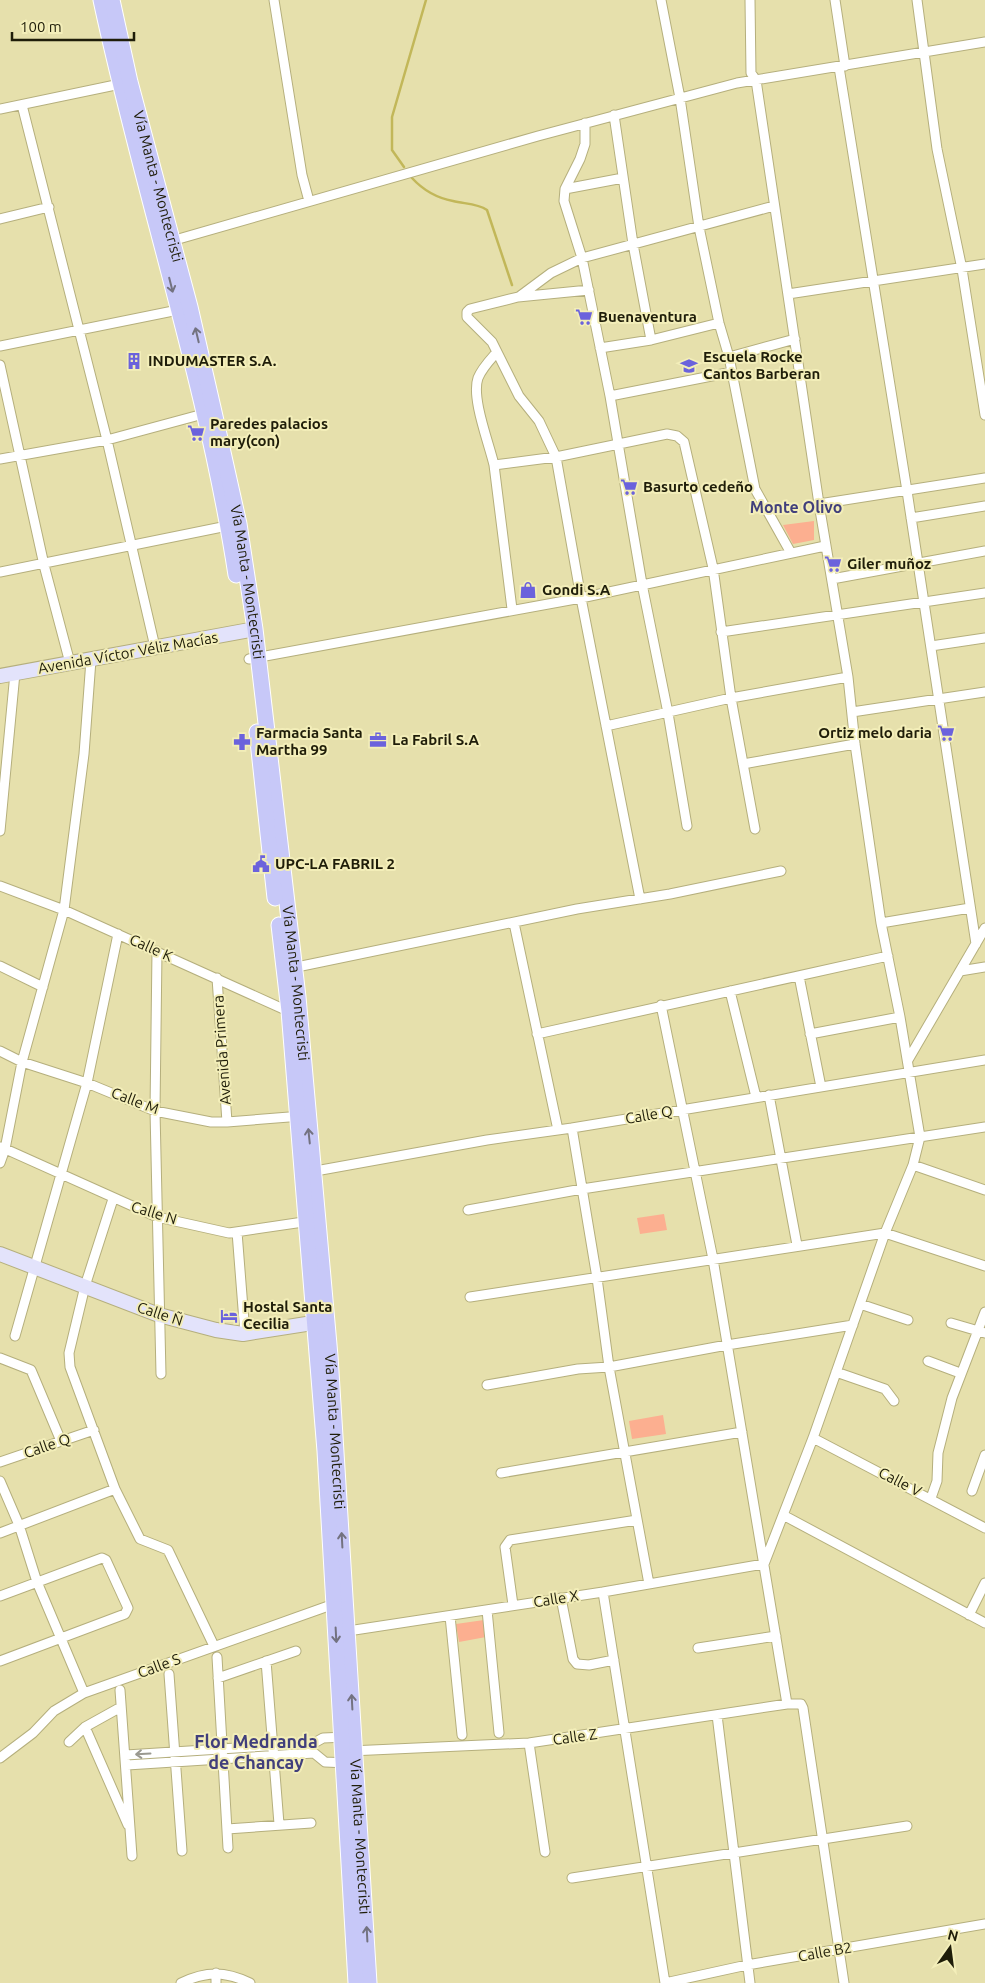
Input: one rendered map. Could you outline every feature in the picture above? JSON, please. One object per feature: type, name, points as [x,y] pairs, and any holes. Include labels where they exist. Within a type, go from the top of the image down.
[{"type":"main road","name":"Vía Manta - Montecristi","points":[[101,0],[167,242],[209,413],[234,525],[254,658],[294,1013],[348,1631],[349,1750],[356,1983]]},
{"type":"main road","name":"Vía Manta - Montecristi","points":[[112,0],[124,83]]},
{"type":"main road","name":"Vía Manta - Montecristi","points":[[321,1322],[334,1604],[349,1750],[369,1983]]},
{"type":"street","points":[[274,0],[302,175],[309,201]]},
{"type":"street","points":[[662,0],[680,98],[699,227],[719,323],[729,357],[755,489],[791,553]]},
{"type":"street","points":[[750,0],[751,73],[756,80],[825,546],[848,677],[855,744],[881,923],[908,1060],[920,1137],[913,1165],[886,1233],[813,1438],[764,1564]]},
{"type":"street","points":[[835,0],[842,66],[873,280],[976,944]]},
{"type":"street","points":[[917,0],[937,149],[962,269],[974,349],[984,396],[985,415]]},
{"type":"street","points":[[167,242],[585,123],[737,83],[985,42]]},
{"type":"street","points":[[0,109],[124,83]]},
{"type":"street","points":[[22,105],[107,440],[155,648]]},
{"type":"street","points":[[614,115],[633,244],[651,340]]},
{"type":"street","points":[[585,123],[585,144],[580,159],[565,189],[564,201],[566,214],[582,258],[610,396],[642,584],[668,712],[687,826]]},
{"type":"street","points":[[565,189],[623,178]]},
{"type":"street","points":[[518,297],[551,273],[582,258],[774,206]]},
{"type":"street","points":[[0,219],[49,207]]},
{"type":"street","points":[[788,294],[985,264]]},
{"type":"street","points":[[589,290],[518,297],[470,308],[467,312],[468,317],[492,342],[519,396],[539,421],[556,457],[580,598],[640,899]]},
{"type":"street","points":[[0,346],[184,309]]},
{"type":"street","points":[[600,348],[651,340],[719,323]]},
{"type":"street","points":[[729,357],[795,339]]},
{"type":"street","points":[[974,349],[985,347]]},
{"type":"street","points":[[497,352],[483,368],[478,379],[476,392],[494,465],[512,610]]},
{"type":"street","points":[[0,365],[44,565],[70,663]]},
{"type":"street","points":[[610,396],[732,372]]},
{"type":"street","points":[[0,459],[107,440],[209,413]]},
{"type":"street","points":[[494,465],[556,457],[667,434],[677,436],[684,442],[713,568],[731,698],[755,829]]},
{"type":"street","points":[[819,504],[985,478]]},
{"type":"street","points":[[911,518],[985,506]]},
{"type":"street","points":[[0,572],[44,565],[234,525]]},
{"type":"street","points":[[254,658],[580,598],[713,568],[825,546]]},
{"type":"street","points":[[832,579],[985,551]]},
{"type":"street","points":[[721,632],[985,593]]},
{"type":"street","name":"Avenida Víctor Véliz Macías","points":[[0,676],[250,630]]},
{"type":"street","points":[[931,646],[985,638]]},
{"type":"street","points":[[0,1163],[22,1062],[64,910],[84,754],[91,660]]},
{"type":"street","points":[[0,831],[15,673]]},
{"type":"street","points":[[606,726],[731,698],[848,677]]},
{"type":"street","points":[[852,712],[985,692]]},
{"type":"street","points":[[0,734],[10,736]]},
{"type":"street","points":[[743,764],[855,744]]},
{"type":"street","points":[[289,968],[577,909],[640,899],[782,871]]},
{"type":"street","name":"Calle K","points":[[0,886],[64,910],[294,1013]]},
{"type":"street","points":[[881,923],[970,908]]},
{"type":"street","points":[[514,923],[558,1130]]},
{"type":"street","points":[[908,1060],[985,928]]},
{"type":"street","points":[[15,1336],[87,1082],[118,934]]},
{"type":"street","points":[[157,951],[155,1111],[161,1374]]},
{"type":"street","points":[[537,1034],[888,956]]},
{"type":"street","points":[[0,966],[43,987]]},
{"type":"street","points":[[960,971],[985,967]]},
{"type":"street","points":[[799,976],[821,1086]]},
{"type":"street","name":"Avenida Primera","points":[[217,978],[227,1122]]},
{"type":"street","points":[[730,991],[756,1097]]},
{"type":"street","points":[[661,1006],[713,1259],[787,1704]]},
{"type":"street","points":[[810,1034],[900,1017]]},
{"type":"street","name":"Calle M","points":[[0,1051],[22,1062],[87,1082],[155,1111],[211,1122],[302,1116]]},
{"type":"street","name":"Calle Q","points":[[307,1173],[487,1140],[572,1128],[985,1060]]},
{"type":"street","points":[[769,1095],[797,1245]]},
{"type":"street","points":[[468,1210],[582,1189],[985,1127]]},
{"type":"street","points":[[572,1128],[597,1278],[608,1367],[649,1584]]},
{"type":"street","name":"Calle N","points":[[3,1148],[113,1199],[158,1217],[229,1234],[313,1221]]},
{"type":"street","points":[[913,1165],[985,1190]]},
{"type":"street","points":[[113,1199],[85,1286],[69,1353],[70,1367],[115,1489],[140,1539],[168,1550],[214,1646]]},
{"type":"street","points":[[237,1232],[245,1334]]},
{"type":"street","points":[[470,1297],[797,1245],[886,1233],[985,1266]]},
{"type":"street","name":"Calle Ñ","points":[[0,1254],[159,1315],[216,1330],[245,1334],[321,1322]]},
{"type":"street","points":[[860,1304],[908,1320]]},
{"type":"street","points":[[931,1498],[937,1481],[942,1437],[960,1373],[981,1332],[985,1312]]},
{"type":"street","points":[[951,1323],[981,1332]]},
{"type":"street","points":[[487,1385],[578,1369],[608,1367],[727,1345],[853,1325]]},
{"type":"street","points":[[0,1358],[31,1370],[61,1441]]},
{"type":"street","points":[[928,1361],[960,1373]]},
{"type":"street","points":[[836,1372],[885,1389],[894,1401]]},
{"type":"street","name":"Calle Q","points":[[0,1462],[94,1430]]},
{"type":"street","points":[[500,1473],[742,1432]]},
{"type":"street","name":"Calle V","points":[[813,1438],[931,1498],[960,1516],[985,1528]]},
{"type":"street","points":[[972,1491],[985,1455]]},
{"type":"street","points":[[0,1481],[38,1582],[84,1693]]},
{"type":"street","points":[[0,1533],[115,1489]]},
{"type":"street","points":[[783,1515],[985,1623]]},
{"type":"street","points":[[513,1605],[505,1547],[510,1540],[637,1520]]},
{"type":"street","points":[[0,1596],[102,1558],[106,1560],[128,1608],[125,1614],[0,1661]]},
{"type":"street","name":"Calle X","points":[[348,1631],[603,1592],[764,1564]]},
{"type":"street","points":[[969,1615],[985,1583]]},
{"type":"street","points":[[603,1592],[665,1983]]},
{"type":"street","points":[[561,1598],[573,1659],[576,1664],[590,1665],[614,1660]]},
{"type":"street","name":"Calle S","points":[[0,1758],[33,1733],[54,1711],[84,1693],[334,1604]]},
{"type":"street","points":[[487,1610],[499,1733]]},
{"type":"street","points":[[450,1616],[462,1735]]},
{"type":"street","points":[[698,1648],[776,1636]]},
{"type":"street","points":[[218,1678],[296,1651]]},
{"type":"street","points":[[217,1657],[228,1848]]},
{"type":"street","points":[[266,1661],[279,1824]]},
{"type":"street","points":[[169,1674],[182,1851]]},
{"type":"street","points":[[120,1690],[127,1765],[132,1856]]},
{"type":"street","name":"Calle Z","points":[[349,1750],[529,1744],[797,1702],[803,1708],[823,1838]]},
{"type":"street","points":[[69,1742],[85,1727],[121,1707]]},
{"type":"street","points":[[717,1715],[750,1983]]},
{"type":"street","points":[[85,1727],[131,1831]]},
{"type":"street","points":[[127,1765],[223,1749],[314,1743],[323,1738],[349,1750]]},
{"type":"street","points":[[529,1744],[545,1852]]},
{"type":"street","points":[[126,1755],[224,1759],[314,1753],[325,1762],[349,1750]]},
{"type":"street","points":[[227,1829],[311,1823]]},
{"type":"street","points":[[572,1878],[907,1826]]},
{"type":"street","points":[[823,1838],[844,1983]]},
{"type":"street","name":"Calle B2","points":[[665,1983],[747,1965],[985,1924]]},
{"type":"street","points":[[181,1983],[203,1974],[216,1973],[236,1976],[250,1983]]},
{"type":"street","points":[[216,1973],[216,1983]]},
{"type":"shaded area","points":[[814,521],[814,540],[793,544],[783,525]]},
{"type":"shaded area","points":[[664,1214],[667,1230],[640,1234],[637,1218]]},
{"type":"shaded area","points":[[663,1415],[666,1434],[632,1439],[629,1421]]},
{"type":"shaded area","points":[[484,1620],[486,1637],[459,1642],[456,1624]]},
{"type":"waterway","points":[[404,167],[392,150],[392,117],[426,0]]},
{"type":"waterway","points":[[412,178],[436,196],[479,206],[487,210],[512,285]]},
{"type":"place","name":"Buenaventura","points":[[584,317]]},
{"type":"place","name":"INDUMASTER S.A.","points":[[134,361]]},
{"type":"place","name":"Escuela Rocke Cantos Barberan","points":[[689,366]]},
{"type":"place","name":"Paredes palacios mary(con)","points":[[196,433]]},
{"type":"place","name":"Basurto cedeño","points":[[629,487]]},
{"type":"place","name":"Giler muñoz","points":[[833,564]]},
{"type":"place","name":"Gondi S.A","points":[[528,590]]},
{"type":"place","name":"Ortiz melo daria","points":[[946,733]]},
{"type":"place","name":"La Fabril S.A","points":[[378,740]]},
{"type":"place","name":"Farmacia Santa Martha 99","points":[[242,742]]},
{"type":"place","name":"UPC-LA FABRIL 2","points":[[261,864]]},
{"type":"place","name":"Hostal Santa Cecilia","points":[[229,1316]]},
{"type":"district","name":"Monte Olivo","points":[[796,507]]},
{"type":"district","name":"Flor Medranda de Chancay","points":[[256,1752]]}]
